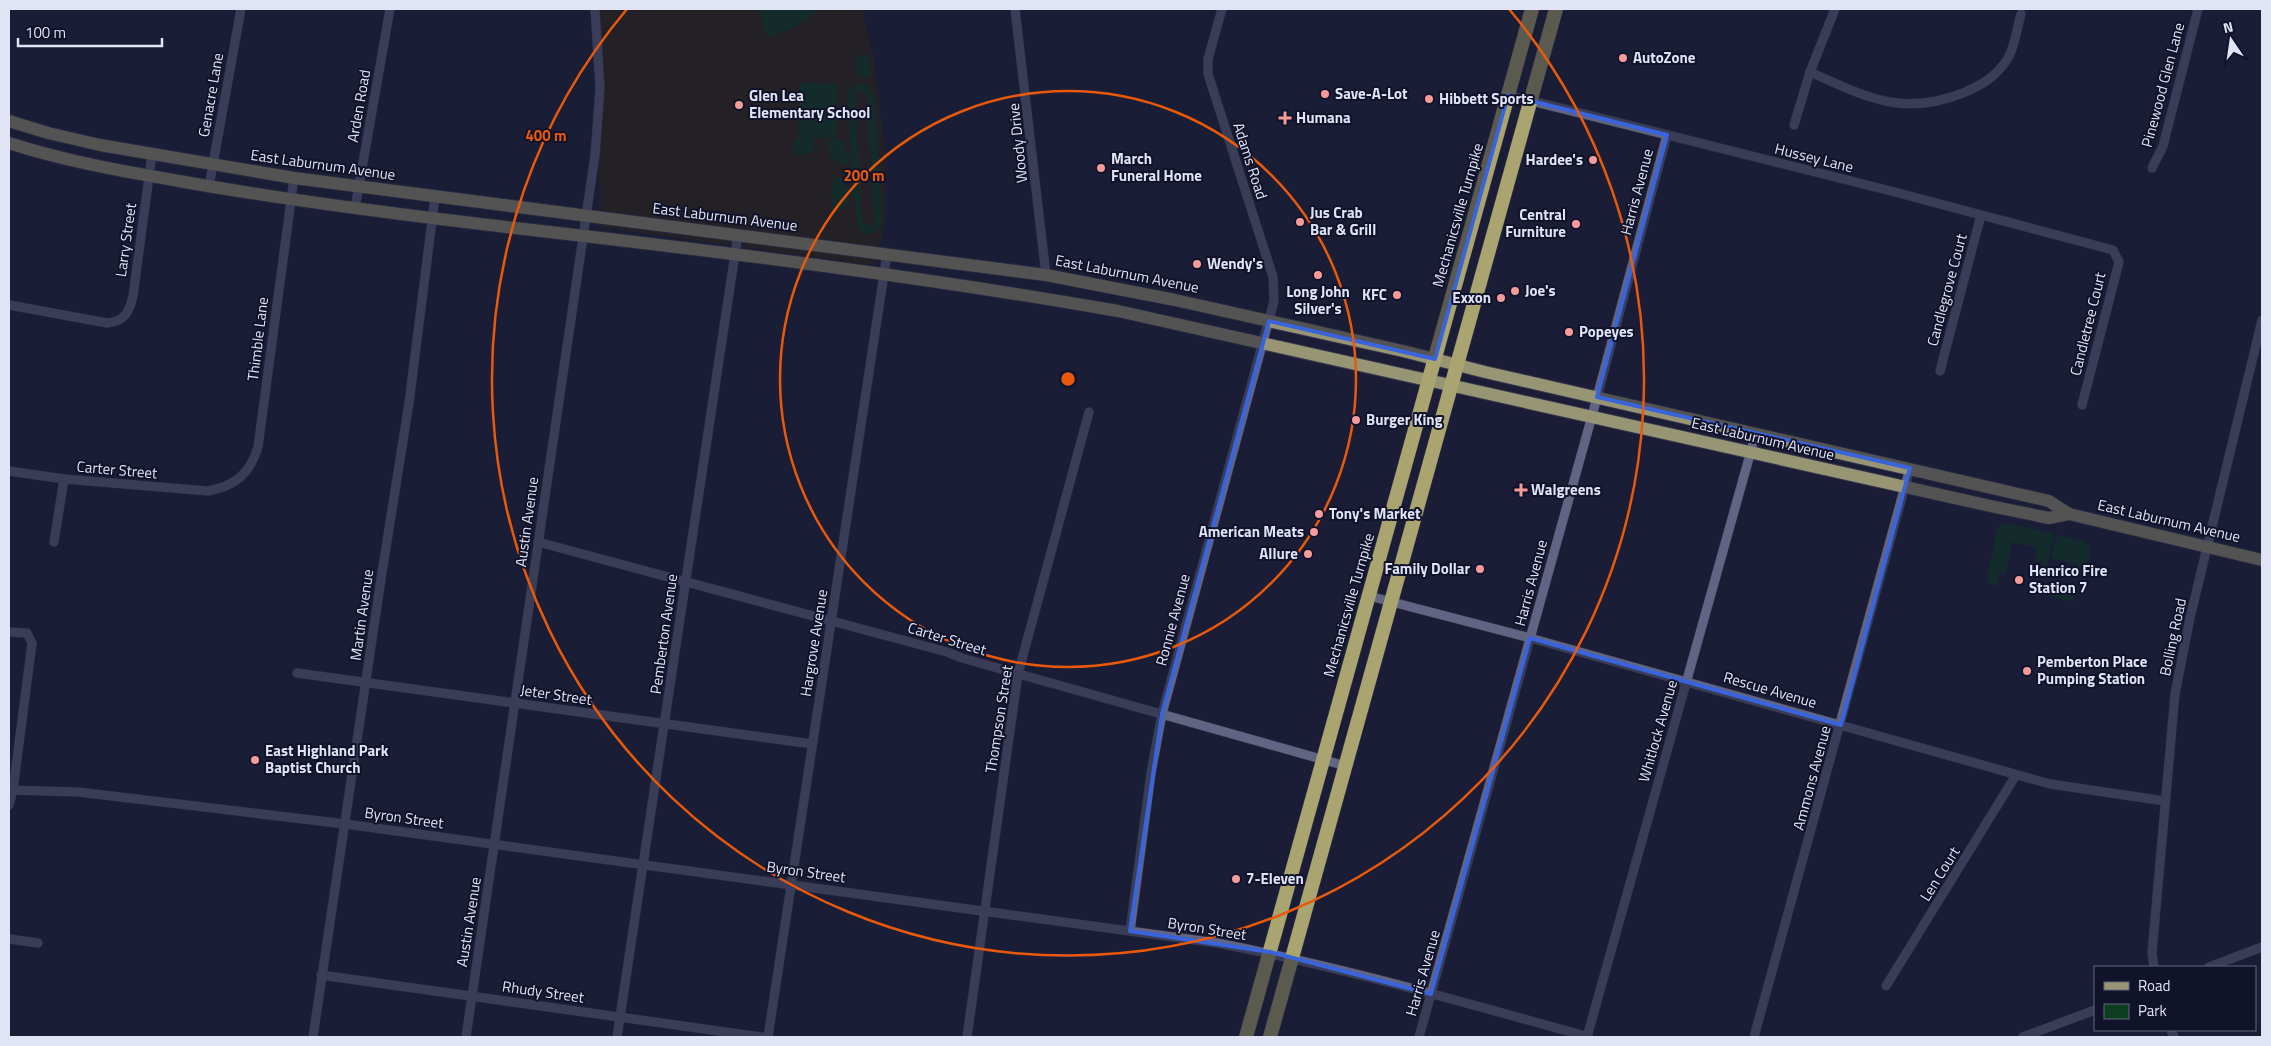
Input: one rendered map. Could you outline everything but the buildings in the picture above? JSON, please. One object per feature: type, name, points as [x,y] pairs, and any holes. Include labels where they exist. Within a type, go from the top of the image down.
[{"type":"highway","name":"Mechanicsville Turnpike","points":[[1246,1037],[1532,9]]},
{"type":"highway","points":[[1270,1037],[1556,9]]},
{"type":"main road","name":"East Laburnum Avenue","points":[[9,121],[66,137],[213,166],[435,197],[1046,274],[1122,288],[2050,500],[2069,514],[2262,560]]},
{"type":"main road","points":[[9,144],[149,176],[291,199],[1004,291],[1118,311],[1263,341],[1429,379]]},
{"type":"main road","name":"East Laburnum Avenue","points":[[1429,379],[1750,453],[2049,518],[2069,514]]},
{"type":"street","name":"Genacre Lane","points":[[209,186],[241,9]]},
{"type":"street","name":"Arden Road","points":[[355,208],[390,9]]},
{"type":"street","name":"Austin Avenue","points":[[466,1037],[516,703],[599,116],[598,56],[594,9]]},
{"type":"street","name":"Woody Drive","points":[[1016,9],[1046,274]]},
{"type":"street","name":"Adams Road","points":[[1222,9],[1208,59],[1208,74],[1272,278],[1274,302],[1268,321]]},
{"type":"street","points":[[1794,125],[1810,72],[1835,9]]},
{"type":"street","name":"Pinewood Glen Lane","points":[[2152,168],[2163,146],[2198,9]]},
{"type":"street","points":[[1810,72],[1877,100],[1894,104],[1912,105],[1943,100],[1988,81],[2000,70],[2009,57],[2021,14]]},
{"type":"street","name":"Hussey Lane","points":[[1508,95],[2113,250]]},
{"type":"street","name":"Harris Avenue","points":[[1419,1037],[1592,416],[1667,135]]},
{"type":"street","name":"Larry Street","points":[[9,305],[107,323],[116,322],[126,316],[133,296],[152,154]]},
{"type":"street","name":"Thimble Lane","points":[[223,488],[238,480],[249,470],[258,447],[294,178]]},
{"type":"street","name":"Martin Avenue","points":[[313,1037],[409,404],[435,197]]},
{"type":"street","name":"Candlegrove Court","points":[[1940,371],[1981,215]]},
{"type":"street","name":"Pemberton Avenue","points":[[617,1037],[738,234]]},
{"type":"street","name":"Candletree Court","points":[[2082,405],[2119,262],[2113,250]]},
{"type":"street","name":"Hargrove Avenue","points":[[768,1037],[887,254]]},
{"type":"street","name":"Bolling Road","points":[[2154,966],[2152,953],[2175,694],[2207,547],[2262,320]]},
{"type":"street","name":"Ronnie Avenue","points":[[1130,932],[1151,773],[1162,714],[1268,321]]},
{"type":"street","name":"Thompson Street","points":[[967,1037],[1018,674],[1089,412]]},
{"type":"street","name":"Whitlock Avenue","points":[[1588,1037],[1756,433]]},
{"type":"street","name":"Ammons Avenue","points":[[1754,1037],[1910,468]]},
{"type":"street","name":"Carter Street","points":[[9,471],[64,479],[208,491],[223,488]]},
{"type":"street","points":[[54,542],[64,479]]},
{"type":"street","name":"Carter Street","points":[[538,542],[939,650],[1346,766]]},
{"type":"street","name":"Rescue Avenue","points":[[1369,596],[1686,681],[2058,786],[2165,801]]},
{"type":"street","points":[[9,632],[29,634],[32,643],[9,805]]},
{"type":"street","name":"Jeter Street","points":[[297,673],[812,744]]},
{"type":"street","name":"Len Court","points":[[1886,986],[2016,775]]},
{"type":"street","name":"Byron Street","points":[[11,790],[78,792],[345,824],[1130,932],[1217,942],[1292,957],[1588,1037]]},
{"type":"street","points":[[9,939],[38,943]]},
{"type":"street","points":[[2211,966],[2262,947]]},
{"type":"street","name":"Rhudy Street","points":[[322,975],[761,1037]]},
{"type":"street","points":[[2024,1037],[2094,1010]]},
{"type":"highlighted area","points":[[1508,95],[1667,135],[1597,397],[1910,468],[1841,725],[1530,638],[1431,994],[1270,952],[1130,931],[1162,714],[1269,321],[1435,359]]},
{"type":"shaded area","name":"Glen Lea Elementary School","points":[[598,9],[862,9],[873,53],[886,157],[884,228],[874,265],[599,227]]},
{"type":"green space","points":[[758,9],[819,9],[808,19],[796,26],[768,37]]},
{"type":"green space","points":[[868,54],[871,76],[858,78],[855,56]]},
{"type":"green space","points":[[800,83],[837,84],[835,138],[798,137]]},
{"type":"green space","points":[[858,84],[869,86],[875,95],[882,226],[872,234],[864,234],[858,228],[853,191],[845,209],[834,209],[832,201],[832,187],[836,176],[843,178],[844,185],[853,190],[847,96],[851,86]],"holes":[[[864,91],[867,98],[874,219],[874,223],[869,226],[862,221],[856,93]]]},
{"type":"green space","points":[[797,138],[814,138],[814,149],[811,153],[797,155],[792,151]]},
{"type":"green space","points":[[843,139],[845,151],[849,154],[849,162],[845,166],[830,158],[829,140]]},
{"type":"green space","points":[[2010,524],[2054,534],[2046,571],[2040,571],[2043,562],[2035,561],[2037,547],[2012,542],[2006,574],[2001,573],[1998,586],[1990,584],[1987,577],[1997,529],[2001,525]]},
{"type":"green space","points":[[2057,535],[2083,541],[2089,545],[2090,552],[2085,574],[2076,575],[2076,564],[2051,558]]},
{"type":"green space","points":[[2045,589],[2074,596],[2073,602],[2043,595]]},
{"type":"place","name":"AutoZone","points":[[1623,58]]},
{"type":"place","name":"Save-A-Lot","points":[[1325,94]]},
{"type":"place","name":"Hibbett Sports","points":[[1429,99]]},
{"type":"place","name":"Glen Lea Elementary School","points":[[739,105]]},
{"type":"place","name":"Humana","points":[[1285,118]]},
{"type":"place","name":"Hardee's","points":[[1593,160]]},
{"type":"place","name":"March Funeral Home","points":[[1101,168]]},
{"type":"place","name":"Jus Crab Bar & Grill","points":[[1300,222]]},
{"type":"place","name":"Central Furniture","points":[[1576,224]]},
{"type":"place","name":"Wendy's","points":[[1197,264]]},
{"type":"place","name":"Long John Silver's","points":[[1318,275]]},
{"type":"place","name":"Joe's","points":[[1515,291]]},
{"type":"place","name":"KFC","points":[[1397,295]]},
{"type":"place","name":"Exxon","points":[[1501,298]]},
{"type":"place","name":"Popeyes","points":[[1569,332]]},
{"type":"place","name":"Burger King","points":[[1356,420]]},
{"type":"place","name":"Walgreens","points":[[1521,490]]},
{"type":"place","name":"Tony's Market","points":[[1319,514]]},
{"type":"place","name":"American Meats","points":[[1314,532]]},
{"type":"place","name":"Allure","points":[[1308,554]]},
{"type":"place","name":"Family Dollar","points":[[1480,569]]},
{"type":"place","name":"Henrico Fire Station 7","points":[[2019,580]]},
{"type":"place","name":"Pemberton Place Pumping Station","points":[[2027,671]]},
{"type":"place","name":"East Highland Park Baptist Church","points":[[255,760]]},
{"type":"place","name":"7-Eleven","points":[[1236,879]]}]
